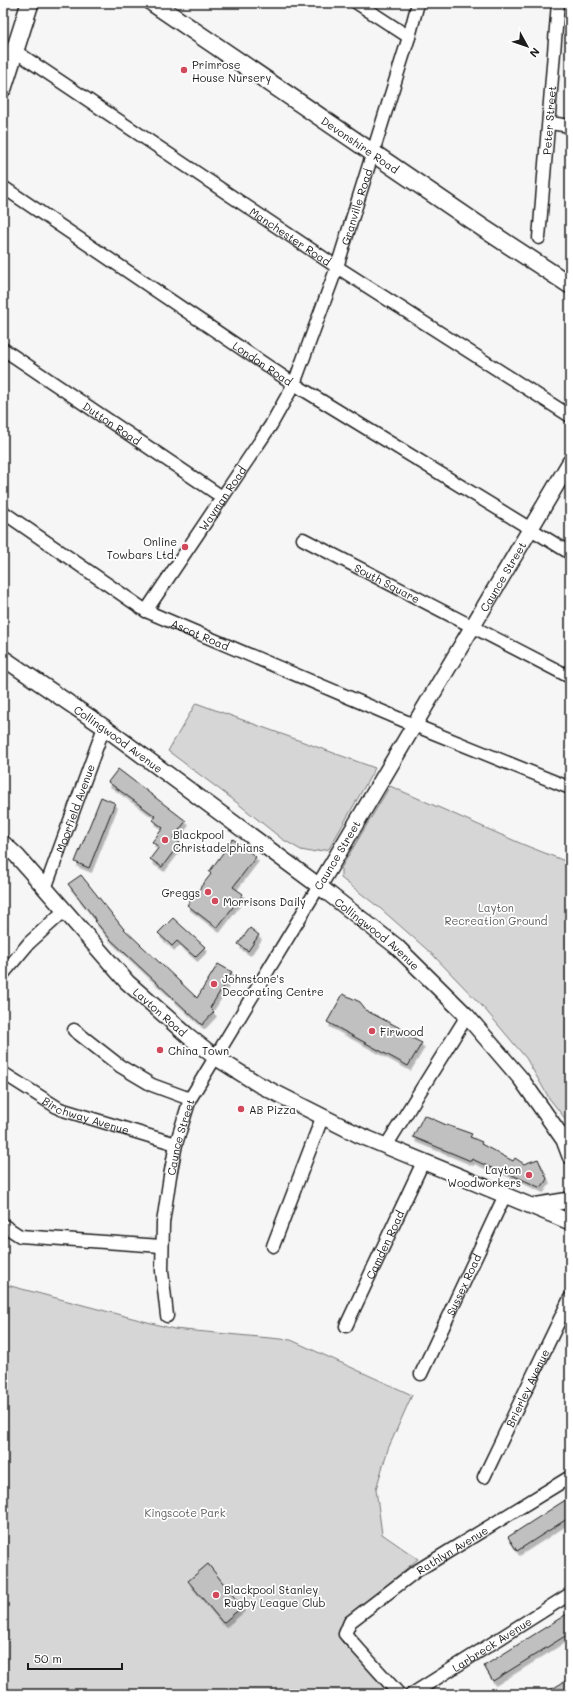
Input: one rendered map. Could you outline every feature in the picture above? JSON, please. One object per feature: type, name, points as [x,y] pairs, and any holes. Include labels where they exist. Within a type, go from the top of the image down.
[{"type":"main road","points":[[3,88],[30,3]]},
{"type":"main road","name":"Devonshire Road","points":[[153,3],[476,223],[570,285]]},
{"type":"street","points":[[358,3],[409,38]]},
{"type":"street","name":"Granville Road","points":[[294,384],[337,267],[409,38],[418,3]]},
{"type":"street","name":"Peter Street","points":[[539,238],[550,122],[558,3]]},
{"type":"street","name":"Manchester Road","points":[[15,51],[337,267],[570,416]]},
{"type":"street","points":[[550,122],[570,126]]},
{"type":"street","name":"London Road","points":[[3,187],[294,384],[570,553]]},
{"type":"street","name":"Dutton Road","points":[[3,349],[222,497]]},
{"type":"street","name":"Wayman Road","points":[[146,610],[272,425],[294,384]]},
{"type":"street","name":"Caunce Street","points":[[167,1316],[162,1246],[166,1202],[176,1144],[190,1099],[319,886],[570,462]]},
{"type":"street","name":"Ascot Road","points":[[3,512],[146,610],[414,725],[570,788]]},
{"type":"street","name":"South Square","points":[[303,539],[570,677]]},
{"type":"street","name":"Collingwood Avenue","points":[[3,658],[104,726],[319,886],[396,946],[467,1016],[521,1080],[567,1140],[570,1156]]},
{"type":"street","name":"Moorfield Avenue","points":[[45,889],[104,726]]},
{"type":"street","name":"Layton Road","points":[[3,843],[127,982],[187,1035],[215,1057],[258,1084],[359,1136],[570,1222]]},
{"type":"street","points":[[3,974],[29,943],[64,911]]},
{"type":"street","points":[[386,1146],[467,1016]]},
{"type":"street","points":[[74,1030],[120,1066],[152,1085],[190,1099]]},
{"type":"street","name":"Birchway Avenue","points":[[3,1073],[60,1109],[176,1144]]},
{"type":"street","points":[[273,1246],[322,1118]]},
{"type":"street","name":"Camden Road","points":[[346,1326],[423,1162]]},
{"type":"street","name":"Sussex Road","points":[[421,1374],[505,1195]]},
{"type":"street","points":[[533,1206],[570,1200]]},
{"type":"street","points":[[3,1225],[20,1236],[162,1246]]},
{"type":"street","name":"Brierley Avenue","points":[[484,1477],[570,1298]]},
{"type":"street","name":"Rathlyn Avenue","points":[[399,1694],[345,1634],[350,1622],[415,1572],[570,1478]]},
{"type":"street","name":"Larbreck Avenue","points":[[412,1694],[570,1594]]},
{"type":"green space","points":[[196,703],[375,768],[329,849],[311,852],[301,850],[282,839],[231,798],[168,751]]},
{"type":"green space","name":"Layton Recreation Ground","points":[[390,786],[522,844],[570,863],[570,1125],[549,1098],[526,1058],[483,1007],[432,954],[381,909],[341,878],[341,868]]},
{"type":"green space","name":"Kingscote Park","points":[[3,1284],[174,1329],[291,1340],[412,1395],[388,1449],[376,1489],[382,1534],[418,1559],[345,1620],[339,1635],[342,1642],[381,1681],[391,1694],[3,1694]]},
{"type":"building","points":[[118,769],[186,821],[173,838],[180,843],[162,867],[150,859],[159,847],[152,842],[163,828],[153,820],[155,816],[108,782]]},
{"type":"building","points":[[101,797],[115,803],[89,868],[75,862]]},
{"type":"building","points":[[233,839],[256,857],[233,887],[243,894],[217,928],[187,905],[211,874],[209,872]]},
{"type":"building","points":[[81,875],[123,928],[197,998],[218,964],[232,972],[210,1008],[214,1012],[202,1025],[110,939],[95,921],[96,920],[68,884]]},
{"type":"building","points":[[173,918],[205,947],[195,957],[177,941],[172,946],[158,933]]},
{"type":"building","points":[[250,928],[259,935],[248,951],[238,944]]},
{"type":"building","name":"Firwood","points":[[343,994],[360,1002],[367,1011],[402,1029],[400,1032],[422,1043],[408,1066],[327,1022]]},
{"type":"building","points":[[424,1115],[472,1134],[470,1137],[482,1142],[481,1144],[513,1161],[515,1158],[524,1164],[538,1159],[547,1179],[541,1188],[499,1169],[498,1171],[472,1159],[471,1161],[413,1137]]},
{"type":"building","points":[[570,1497],[570,1517],[517,1551],[508,1537]]},
{"type":"building","name":"Blackpool Stanley Rugby League Club","points":[[208,1564],[242,1607],[223,1623],[188,1581]]},
{"type":"building","points":[[570,1612],[570,1633],[493,1681],[484,1666]]},
{"type":"building","points":[[570,1678],[570,1694],[544,1694]]},
{"type":"place","name":"Primrose House Nursery","points":[[184,70]]},
{"type":"place","name":"Online Towbars Ltd.","points":[[185,547]]},
{"type":"place","name":"Blackpool Christadelphians","points":[[165,840]]},
{"type":"place","name":"Greggs","points":[[208,892]]},
{"type":"place","name":"Morrisons Daily","points":[[215,901]]},
{"type":"place","name":"Johnstone's Decorating Centre","points":[[214,984]]},
{"type":"place","name":"Firwood","points":[[372,1031]]},
{"type":"place","name":"China Town","points":[[160,1050]]},
{"type":"place","name":"AB Pizza","points":[[241,1109]]},
{"type":"place","name":"Layton Woodworkers","points":[[529,1175]]},
{"type":"place","name":"Blackpool Stanley Rugby League Club","points":[[216,1595]]}]
